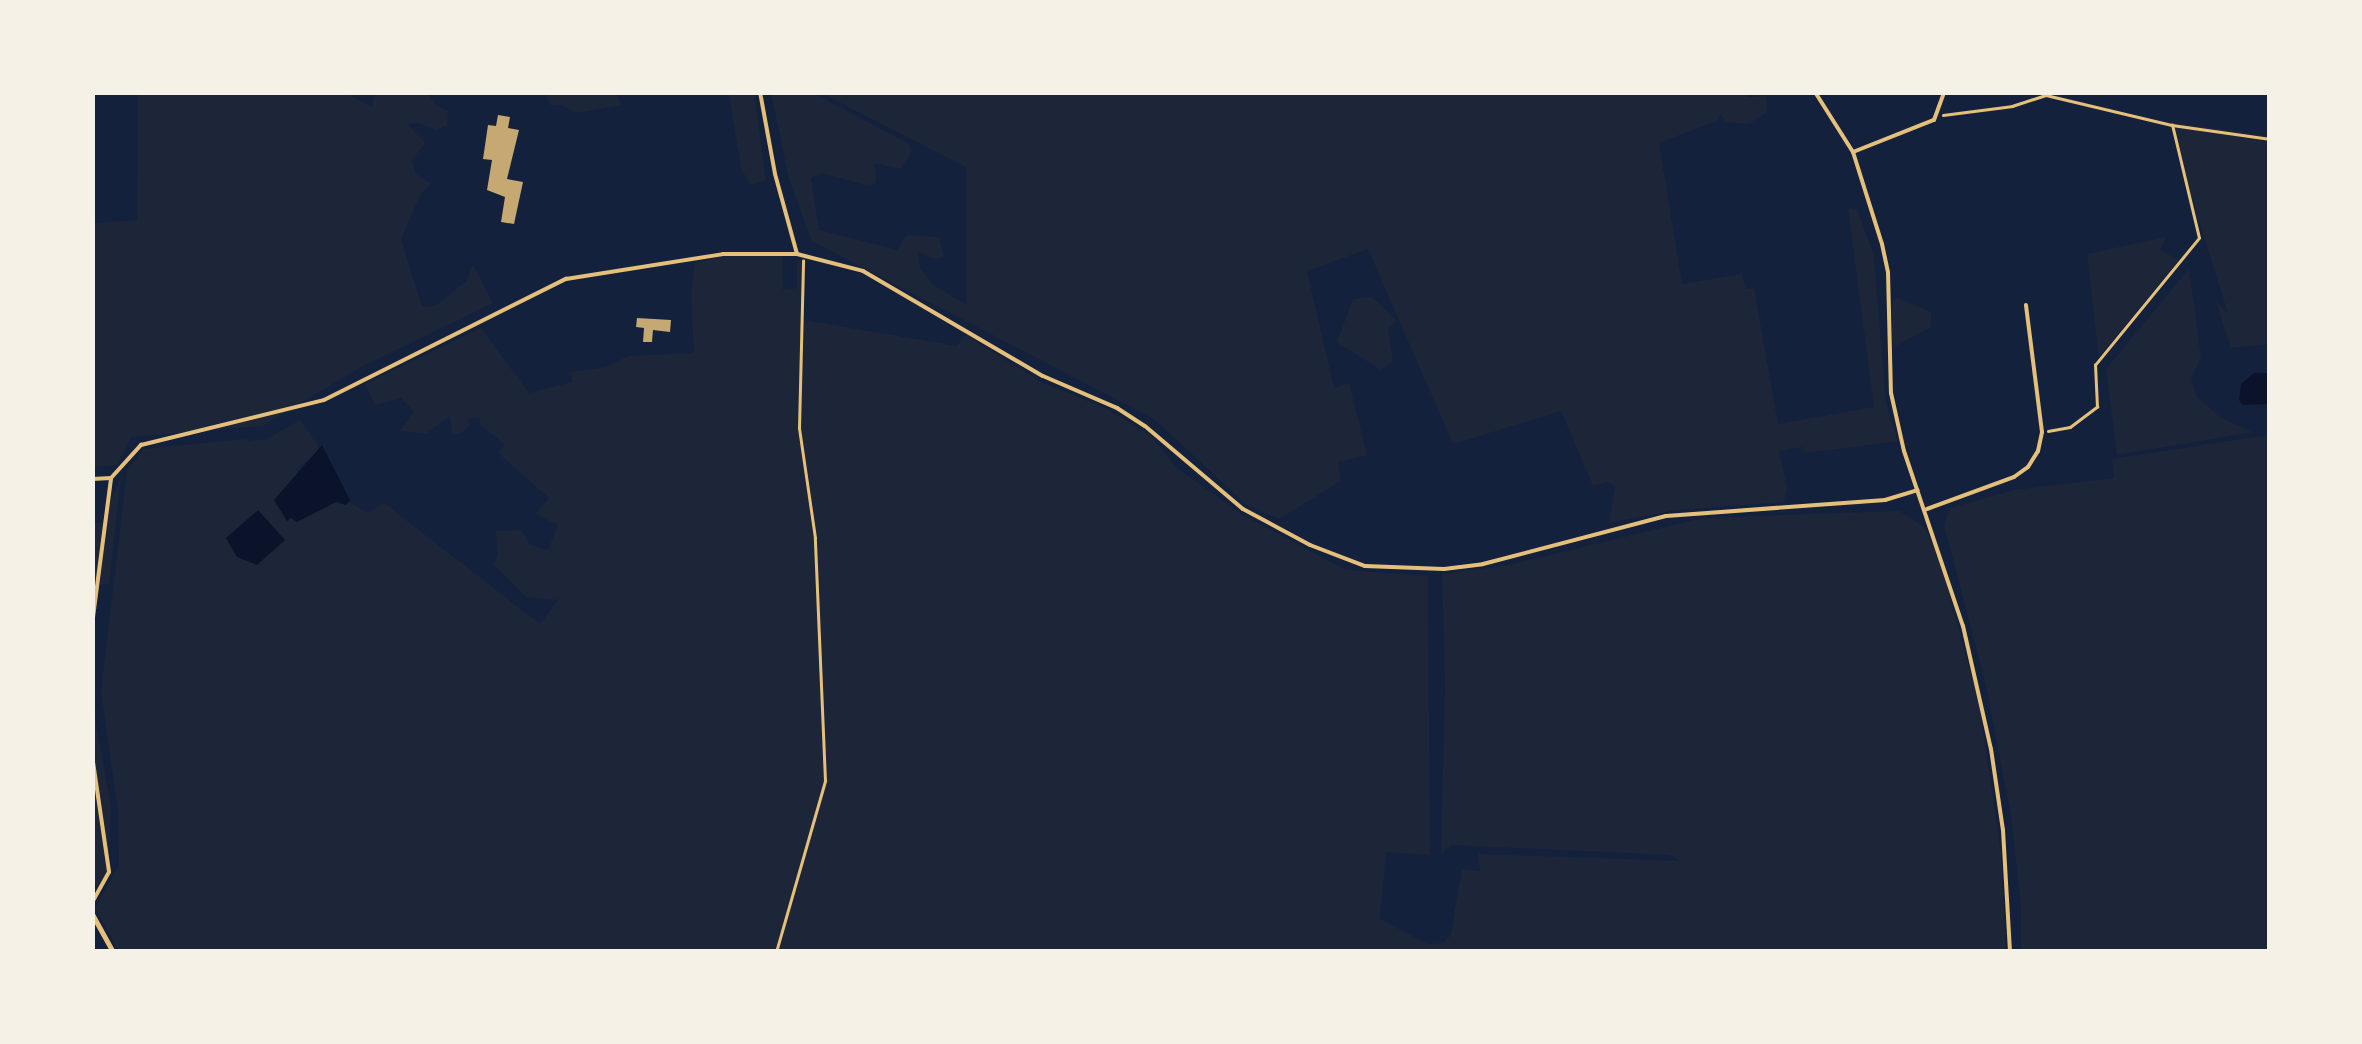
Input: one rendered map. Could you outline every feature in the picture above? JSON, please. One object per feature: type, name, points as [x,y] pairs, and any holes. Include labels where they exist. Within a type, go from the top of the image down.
[{"type":"street","points":[[760,92],[774,174],[800,254]]},
{"type":"street","points":[[1815,92],[1853,152],[1888,272],[1891,393],[1963,626],[1991,749],[2003,830],[2010,952]]},
{"type":"street","points":[[1853,152],[1934,120],[1944,92]]},
{"type":"street","points":[[92,626],[104,563],[110,478],[141,445],[324,400],[566,279],[723,254],[800,254],[863,271],[1042,376],[1117,408],[1146,426],[1243,509],[1310,545],[1365,566],[1444,569],[1483,564],[1666,516],[1886,500],[1918,490]]},
{"type":"street","points":[[1927,509],[1982,490],[2028,467],[2042,432],[2026,305]]},
{"type":"street","points":[[92,479],[110,478]]},
{"type":"street","points":[[92,755],[109,872],[92,904]]},
{"type":"street","points":[[92,914],[113,952]]},
{"type":"path","points":[[1934,120],[2046,95],[2172,125],[2270,138]]},
{"type":"path","points":[[2042,432],[2070,427],[2097,407],[2094,365],[2198,238],[2172,125]]},
{"type":"path","points":[[776,952],[825,781],[814,538],[799,428],[800,254]]},
{"type":"shaded area","points":[[138,93],[346,93],[372,107],[375,93],[427,93],[436,105],[448,111],[447,125],[436,130],[419,123],[407,124],[425,143],[412,160],[415,173],[431,184],[420,195],[401,239],[422,307],[436,306],[467,280],[473,264],[493,303],[361,367],[262,426],[131,437],[118,465],[93,467],[93,223],[137,220]]},
{"type":"shaded area","points":[[545,93],[616,93],[622,105],[576,113],[562,105],[550,105]]},
{"type":"shaded area","points":[[729,93],[754,93],[766,180],[750,185],[741,168]]},
{"type":"shaded area","points":[[771,93],[813,93],[909,144],[911,153],[900,169],[875,163],[876,182],[870,186],[822,173],[811,178],[819,230],[897,250],[906,235],[939,237],[944,257],[933,259],[918,251],[920,268],[932,284],[966,305],[966,167],[821,93],[1746,93],[1747,97],[1766,96],[1767,112],[1749,124],[1725,122],[1721,113],[1716,121],[1659,143],[1682,284],[1742,274],[1746,289],[1754,288],[1778,424],[1874,407],[1848,208],[1857,209],[1874,256],[1886,404],[1898,441],[1805,453],[1802,447],[1779,451],[1787,487],[1784,502],[1675,510],[1609,523],[1615,486],[1607,482],[1593,486],[1561,411],[1453,444],[1368,249],[1307,271],[1334,388],[1349,383],[1367,455],[1338,462],[1341,481],[1279,519],[1247,505],[1154,419],[812,241],[789,179]]},
{"type":"shaded area","points":[[2169,122],[2269,136],[2269,344],[2231,348],[2216,302],[2228,314]]},
{"type":"shaded area","points":[[2166,237],[2160,250],[2179,260],[2099,357],[2087,254]]},
{"type":"shaded area","points":[[782,255],[783,290],[797,288],[797,260],[806,261],[803,320],[957,346],[965,335],[1041,382],[1105,408],[1151,436],[1177,468],[1244,516],[1346,570],[1428,576],[1430,855],[1386,852],[1380,919],[1428,944],[1444,943],[1451,934],[1462,869],[1480,871],[1478,854],[1680,861],[1670,855],[1451,845],[1441,854],[1445,680],[1442,574],[1509,565],[1703,518],[1900,511],[1924,527],[1939,556],[1979,704],[2001,854],[2006,951],[119,952],[95,908],[119,865],[118,811],[101,691],[127,471],[143,449],[267,439],[300,420],[321,450],[295,470],[368,513],[384,503],[540,624],[558,600],[526,597],[493,564],[498,556],[496,531],[521,530],[530,545],[548,550],[558,525],[535,514],[549,498],[498,453],[505,444],[481,426],[479,417],[467,419],[470,426],[460,434],[452,434],[450,416],[426,434],[400,431],[414,412],[401,398],[375,405],[365,384],[481,328],[529,393],[572,382],[571,372],[607,367],[628,356],[694,353],[691,293],[695,263],[723,256]]},
{"type":"shaded area","points":[[2189,269],[2201,357],[2191,379],[2197,397],[2221,418],[2252,432],[2117,455],[2106,369]]},
{"type":"shaded area","points":[[1372,297],[1397,321],[1388,328],[1393,361],[1381,370],[1337,342],[1353,299]]},
{"type":"shaded area","points":[[1898,298],[1931,312],[1931,327],[1896,346],[1892,343],[1893,300]]},
{"type":"shaded area","points":[[2254,373],[2269,373],[2269,404],[2243,405],[2239,400],[2241,384]]},
{"type":"shaded area","points":[[2269,435],[2269,951],[2021,951],[2021,905],[2011,816],[1986,685],[1944,525],[1950,508],[2014,490],[2114,478],[2112,459]]},
{"type":"shaded area","points":[[322,445],[350,500],[346,505],[336,502],[297,522],[291,518],[287,521],[274,500]]},
{"type":"shaded area","points":[[121,476],[109,584],[93,585],[93,523],[102,523]]},
{"type":"shaded area","points":[[258,510],[285,540],[257,565],[237,557],[226,538]]},
{"type":"shaded area","points":[[92,700],[111,807],[108,871],[100,885],[92,883]]},
{"type":"building","points":[[498,115],[510,117],[508,128],[519,130],[507,179],[523,182],[514,224],[501,222],[505,197],[487,190],[492,160],[483,159],[488,125],[496,126]]},
{"type":"building","points":[[637,318],[671,320],[670,332],[653,330],[652,342],[643,342],[644,328],[636,327]]}]
